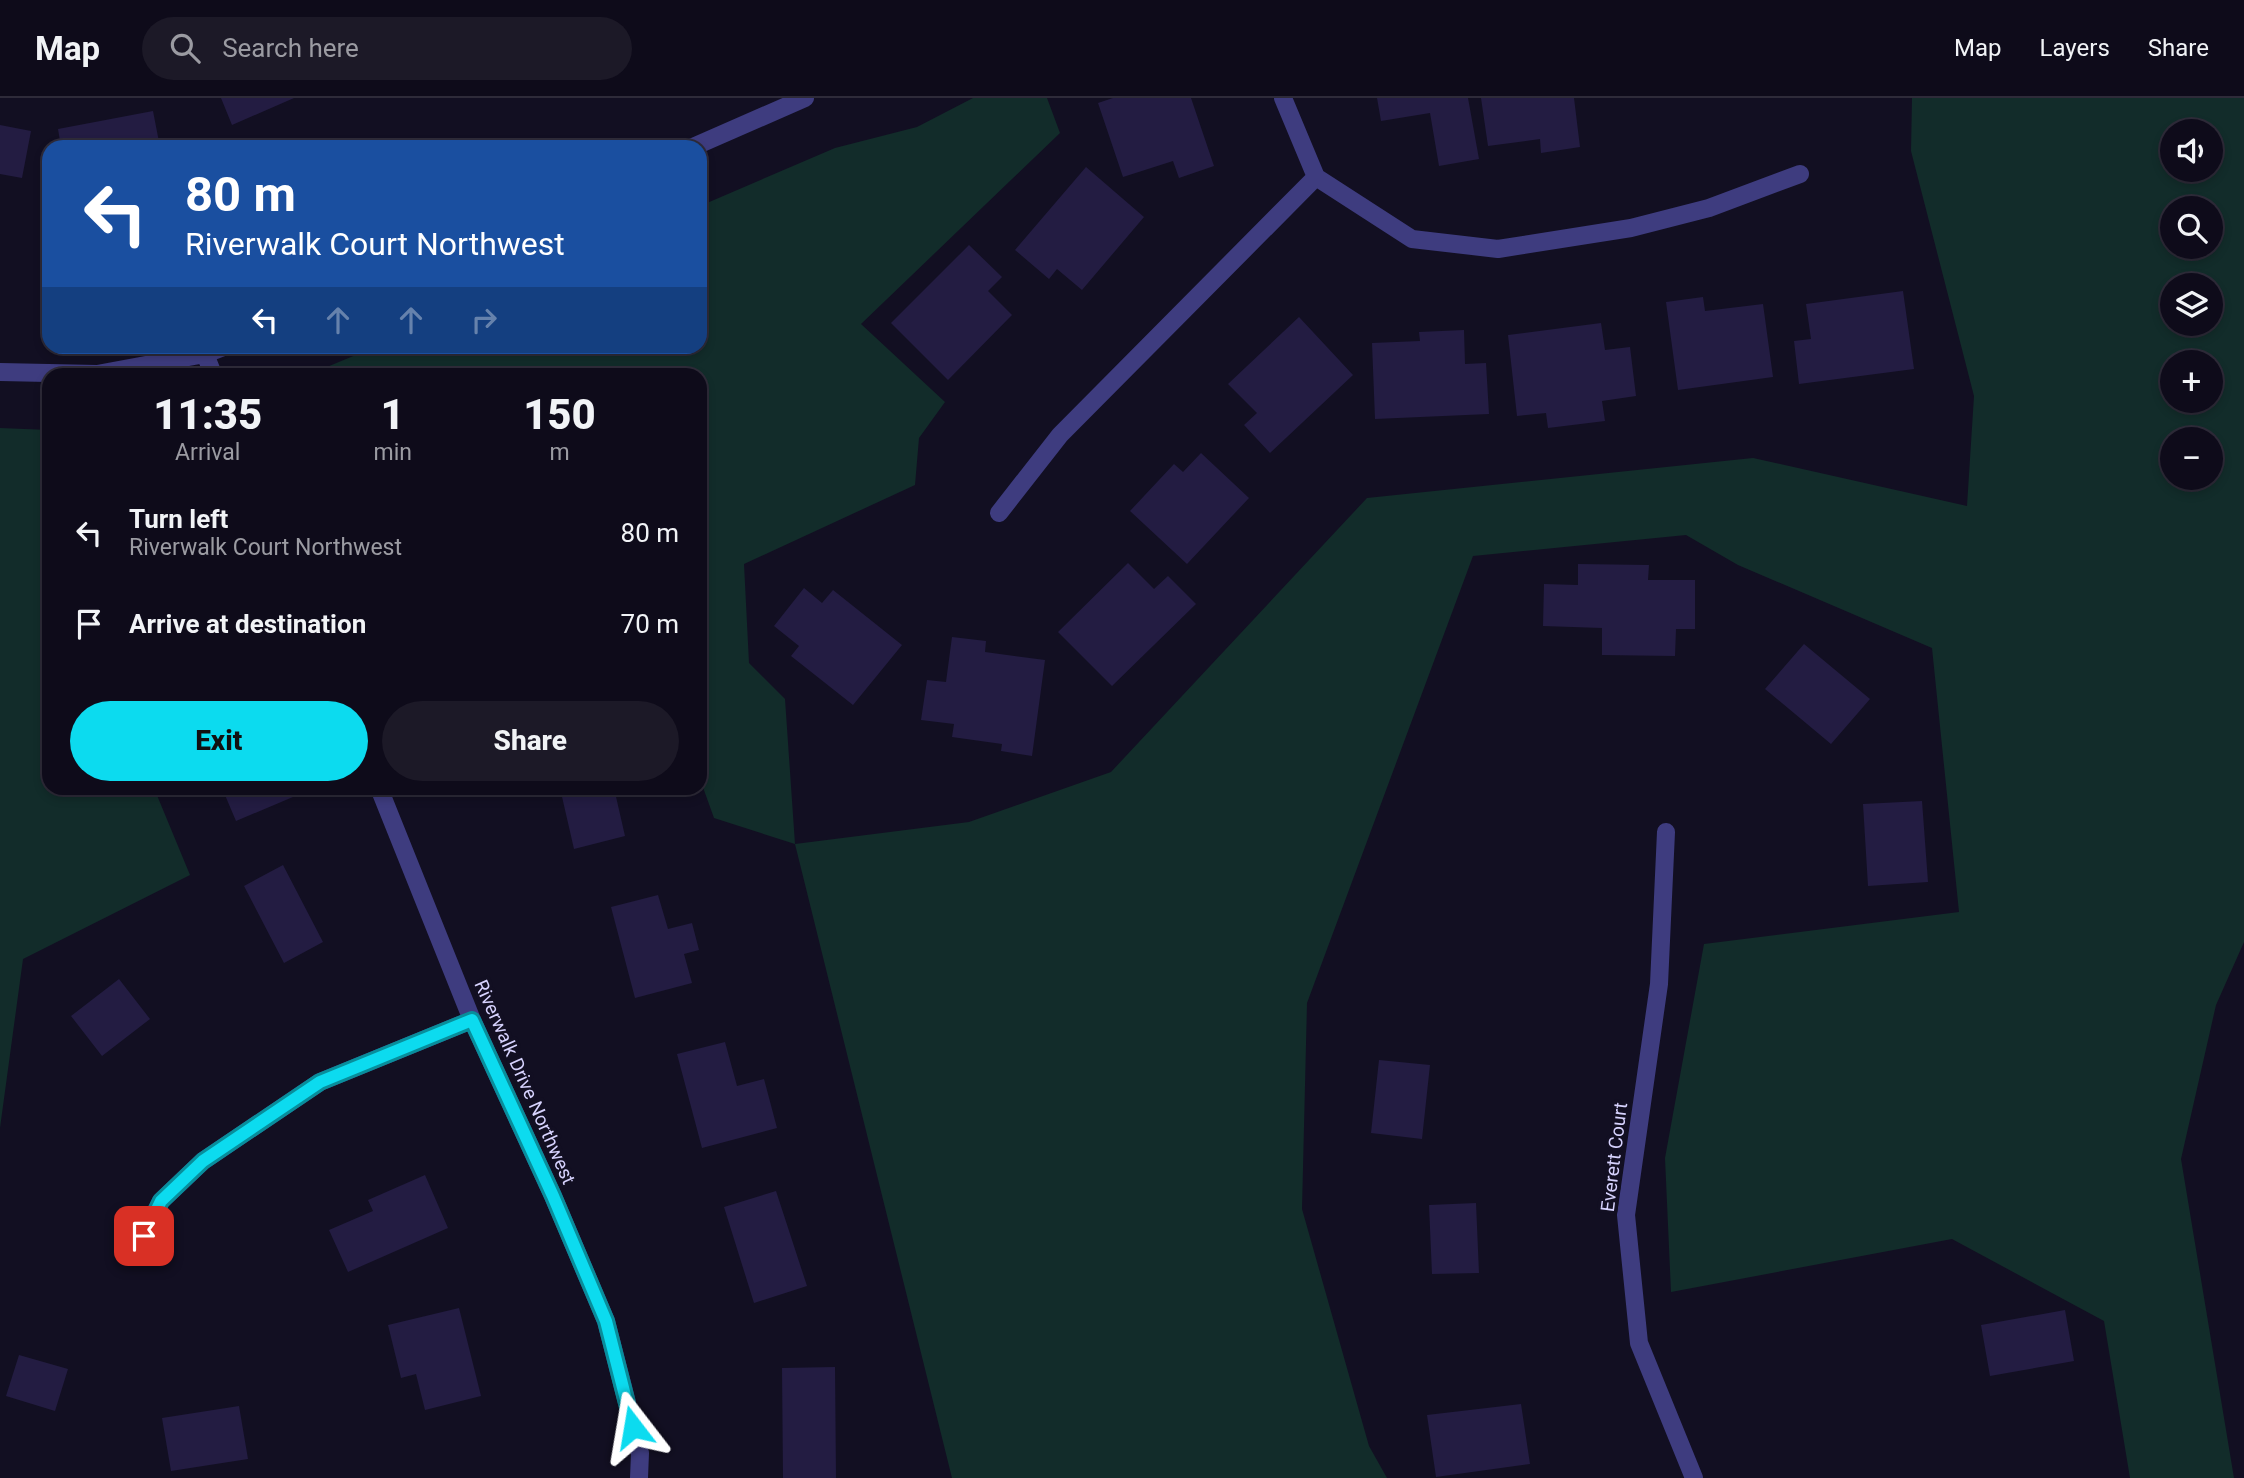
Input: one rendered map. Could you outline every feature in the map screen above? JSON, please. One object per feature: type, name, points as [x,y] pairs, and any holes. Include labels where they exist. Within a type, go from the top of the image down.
[{"type":"street","points":[[707,141],[805,98]]},
{"type":"street","points":[[1283,98],[1316,177],[1412,239],[1498,249],[1631,228],[1709,208],[1800,174]]},
{"type":"street","points":[[999,513],[1060,435],[1316,177]]},
{"type":"street","points":[[129,368],[205,354],[211,368]]},
{"type":"street","points":[[0,372],[42,373]]},
{"type":"street","name":"Riverwalk Drive Northwest","points":[[382,795],[472,1020],[553,1196],[606,1321],[640,1453],[639,1478]]},
{"type":"street","name":"Everett Court","points":[[1665,832],[1659,984],[1626,1215],[1639,1343],[1694,1478]]},
{"type":"street","points":[[135,1254],[161,1201],[203,1161],[320,1082],[472,1020]]},
{"type":"green space","points":[[973,98],[1047,98],[1060,133],[861,324],[945,402],[919,438],[915,485],[744,564],[749,663],[785,699],[795,844],[714,818],[706,795],[707,368],[324,368],[358,354],[707,354],[707,203],[835,148],[917,127]]},
{"type":"green space","points":[[1912,98],[2244,98],[2244,942],[2216,1005],[2181,1159],[2234,1478],[2130,1478],[2104,1321],[1952,1239],[1671,1292],[1665,1158],[1704,944],[1959,912],[1932,648],[1738,565],[1686,535],[1473,556],[1307,1003],[1302,1209],[1369,1446],[1387,1478],[952,1478],[795,844],[969,822],[1111,772],[1367,498],[1753,458],[1967,506],[1974,396],[1911,151]]},
{"type":"green space","points":[[0,428],[42,430],[42,795],[157,795],[190,875],[23,959],[0,1128]]},
{"type":"building","points":[[221,98],[294,98],[232,125]]},
{"type":"building","points":[[1113,98],[1191,98],[1214,166],[1179,178],[1173,161],[1123,177],[1098,103]]},
{"type":"building","points":[[1377,98],[1468,98],[1479,159],[1439,166],[1430,113],[1381,121]]},
{"type":"building","points":[[1481,98],[1574,98],[1580,147],[1541,153],[1540,139],[1488,146]]},
{"type":"building","points":[[153,111],[159,140],[60,140],[58,129]]},
{"type":"building","points":[[0,125],[31,131],[22,178],[0,174]]},
{"type":"building","points":[[1086,167],[1144,217],[1082,290],[1057,269],[1049,279],[1015,250]]},
{"type":"building","points":[[969,245],[1002,277],[988,291],[1012,315],[948,380],[891,323]]},
{"type":"building","points":[[1903,291],[1914,369],[1799,384],[1794,341],[1811,339],[1806,304]]},
{"type":"building","points":[[1703,297],[1705,311],[1763,304],[1773,377],[1678,390],[1666,302]]},
{"type":"building","points":[[1299,317],[1353,375],[1270,453],[1244,425],[1257,413],[1228,384]]},
{"type":"building","points":[[1601,323],[1605,350],[1630,347],[1636,396],[1602,401],[1605,421],[1548,428],[1546,413],[1517,416],[1508,335]]},
{"type":"building","points":[[1464,330],[1465,364],[1486,363],[1489,414],[1375,419],[1372,343],[1420,341],[1419,332]]},
{"type":"building","points":[[1201,453],[1249,498],[1187,564],[1130,511],[1174,464],[1183,472]]},
{"type":"building","points":[[1128,563],[1154,589],[1168,576],[1196,604],[1112,686],[1058,632]]},
{"type":"building","points":[[1578,564],[1649,565],[1648,580],[1695,580],[1695,629],[1676,629],[1675,656],[1602,655],[1602,628],[1543,626],[1544,584],[1578,585]]},
{"type":"building","points":[[804,588],[822,603],[833,590],[902,645],[853,705],[791,656],[799,646],[774,626]]},
{"type":"building","points":[[952,637],[986,641],[985,652],[1045,660],[1032,756],[1001,751],[1002,744],[952,737],[954,724],[921,720],[927,680],[946,682]]},
{"type":"building","points":[[1804,644],[1870,699],[1831,744],[1765,689]]},
{"type":"building","points":[[225,795],[298,795],[236,821]]},
{"type":"building","points":[[562,795],[616,795],[625,836],[574,849]]},
{"type":"building","points":[[1922,801],[1928,882],[1868,886],[1863,804]]},
{"type":"building","points":[[283,865],[323,942],[284,963],[244,886]]},
{"type":"building","points":[[658,895],[668,929],[692,923],[699,950],[684,954],[692,983],[635,998],[611,907]]},
{"type":"building","points":[[119,979],[150,1019],[102,1056],[71,1016]]},
{"type":"building","points":[[725,1042],[737,1086],[764,1079],[777,1128],[702,1148],[677,1054]]},
{"type":"building","points":[[1379,1060],[1430,1065],[1422,1139],[1371,1133]]},
{"type":"building","points":[[425,1175],[448,1228],[348,1272],[329,1230],[373,1211],[368,1200]]},
{"type":"building","points":[[776,1191],[807,1286],[754,1303],[724,1207]]},
{"type":"building","points":[[1476,1203],[1479,1273],[1432,1274],[1429,1205]]},
{"type":"building","points":[[459,1308],[481,1396],[425,1410],[416,1374],[401,1378],[388,1325]]},
{"type":"building","points":[[2065,1310],[2074,1361],[1990,1376],[1981,1325]]},
{"type":"building","points":[[19,1355],[68,1369],[55,1411],[6,1396]]},
{"type":"building","points":[[835,1367],[836,1478],[783,1478],[782,1368]]},
{"type":"building","points":[[1521,1404],[1530,1464],[1436,1477],[1427,1415]]},
{"type":"building","points":[[239,1406],[248,1459],[171,1471],[162,1418]]},
{"type":"route","points":[[144,1236],[161,1201],[203,1161],[320,1082],[472,1020],[553,1196],[606,1321],[633,1427]]}]
